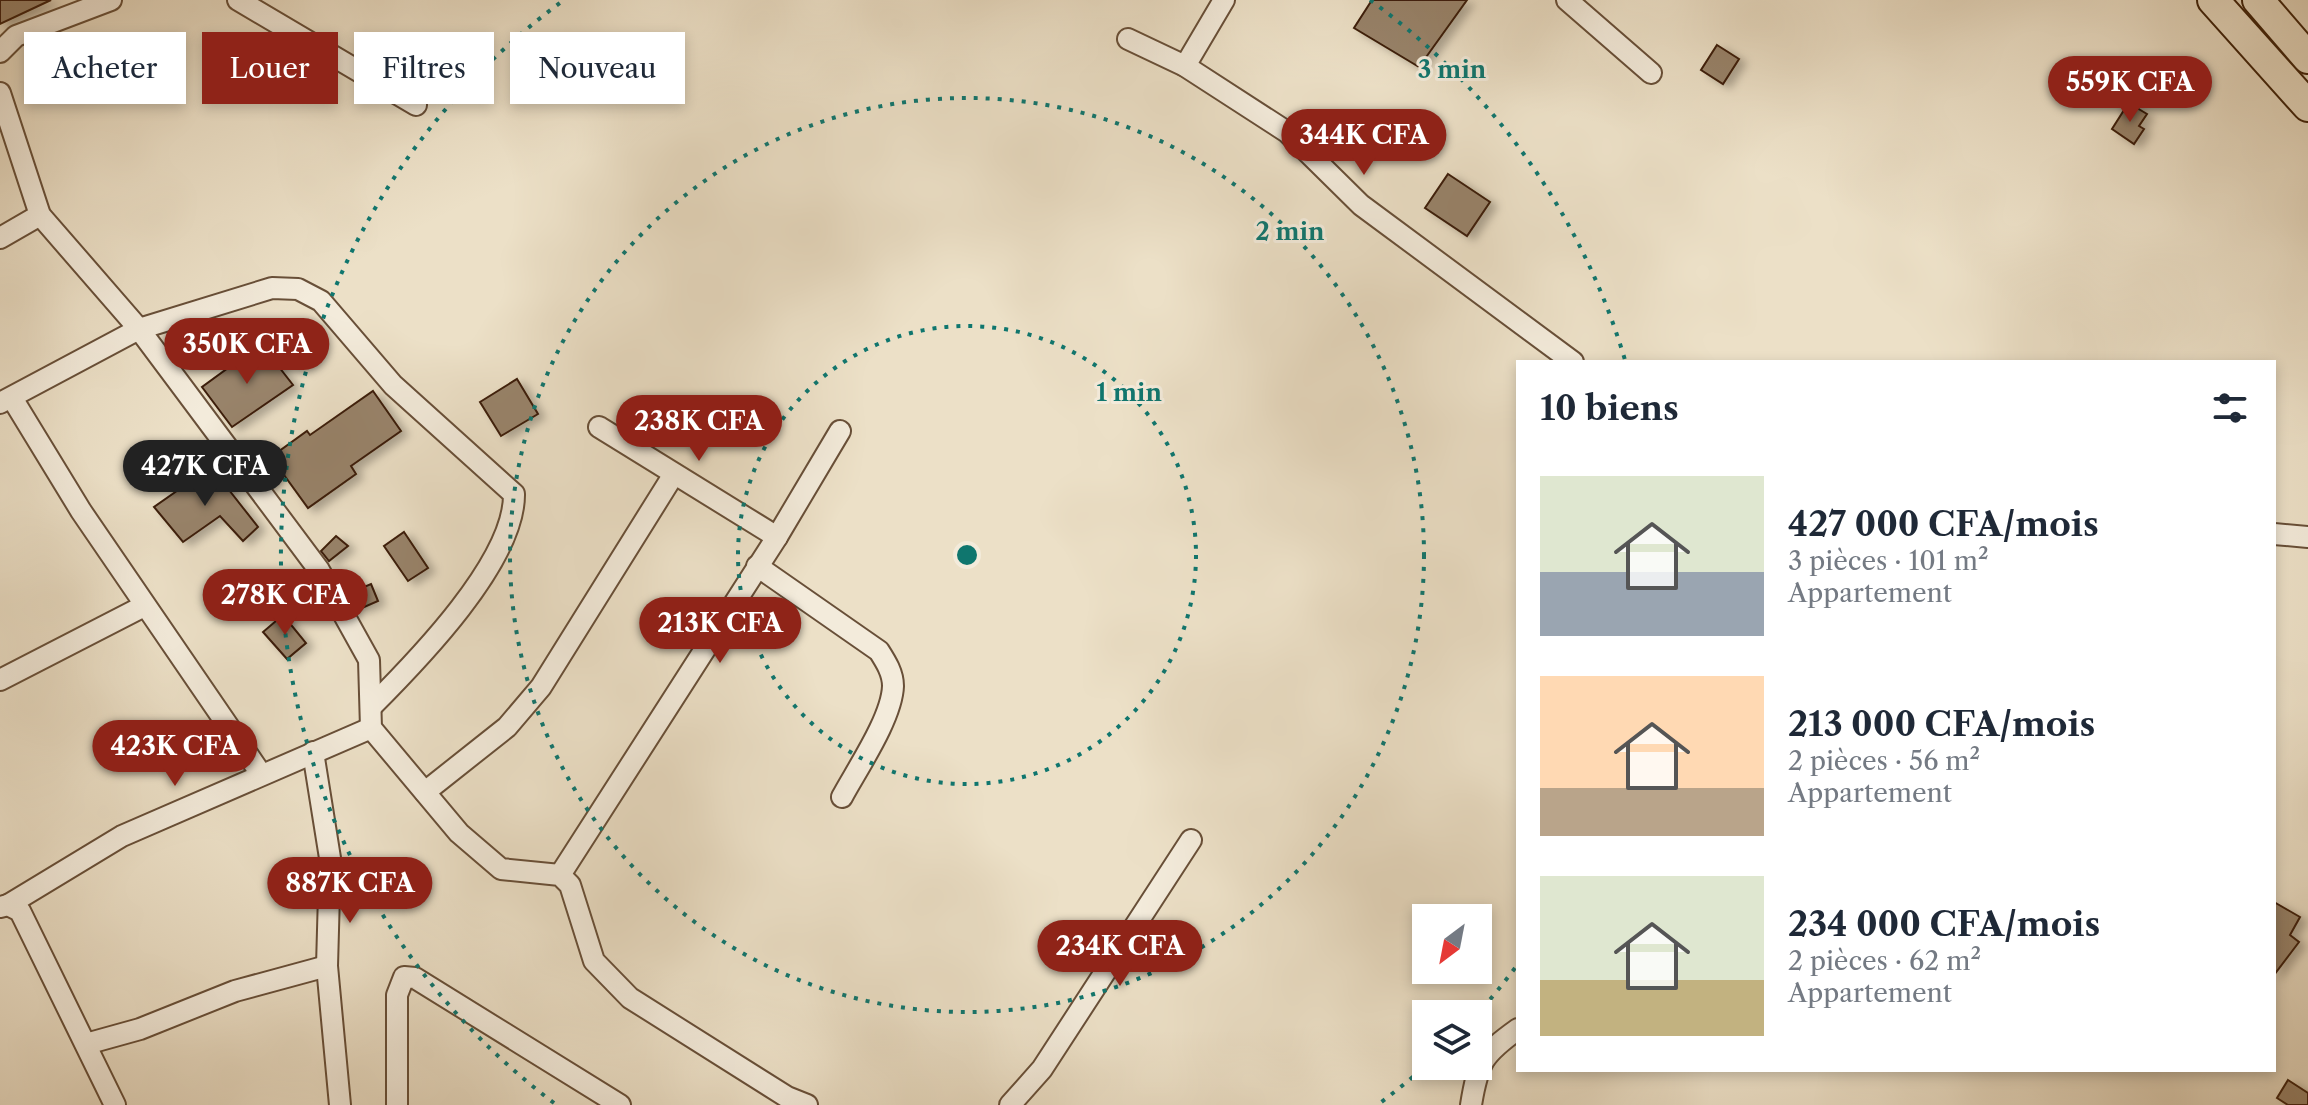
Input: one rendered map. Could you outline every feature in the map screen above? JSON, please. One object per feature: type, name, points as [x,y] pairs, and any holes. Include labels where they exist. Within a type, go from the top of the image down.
[{"type":"main road","points":[[2213,0],[2308,106]]},
{"type":"main road","points":[[2258,0],[2308,58]]},
{"type":"street","points":[[0,52],[16,36],[111,0]]},
{"type":"street","points":[[238,0],[416,105]]},
{"type":"street","points":[[1185,66],[1224,0]]},
{"type":"street","points":[[1567,0],[1651,73]]},
{"type":"street","points":[[1128,39],[1185,66],[1287,132],[1361,205],[1570,360]]},
{"type":"street","points":[[0,93],[40,215],[139,329],[319,570],[369,660],[371,728],[459,833],[501,869],[560,875],[570,885],[594,961],[630,998],[787,1097],[807,1105]]},
{"type":"street","points":[[0,238],[40,215]]},
{"type":"street","points":[[261,774],[6,401],[139,329],[272,288],[298,289],[321,301],[393,385],[514,494],[514,514],[489,565],[426,652],[371,707]]},
{"type":"street","points":[[599,427],[777,537]]},
{"type":"street","points":[[560,875],[777,537],[840,431]]},
{"type":"street","points":[[425,792],[507,727],[541,687],[674,474]]},
{"type":"street","points":[[2276,534],[2308,537]]},
{"type":"street","points":[[757,566],[879,651],[889,667],[893,688],[880,726],[842,797]]},
{"type":"street","points":[[0,680],[144,606]]},
{"type":"street","points":[[4,906],[122,836],[371,728]]},
{"type":"street","points":[[313,752],[330,858],[327,966],[340,1105]]},
{"type":"street","points":[[1010,1105],[1042,1069],[1191,840]]},
{"type":"street","points":[[4,906],[20,911],[115,1105]]},
{"type":"street","points":[[86,1044],[140,1029],[235,991],[327,966]]},
{"type":"street","points":[[397,1105],[397,995],[404,977],[415,978],[620,1105]]},
{"type":"street","points":[[1471,1105],[1477,1070],[1488,1051],[1516,1030]]},
{"type":"building","points":[[0,0],[51,0],[0,24]]},
{"type":"building","points":[[1372,0],[1467,0],[1419,67],[1354,28]]},
{"type":"building","points":[[1717,45],[1739,59],[1723,84],[1701,70]]},
{"type":"building","points":[[2132,105],[2147,114],[2139,126],[2144,129],[2134,144],[2112,129],[2126,107],[2129,109]]},
{"type":"building","points":[[1448,174],[1490,202],[1467,236],[1425,208]]},
{"type":"building","points":[[261,344],[293,385],[232,427],[202,387]]},
{"type":"building","points":[[517,379],[538,414],[501,436],[480,402]]},
{"type":"building","points":[[373,391],[401,431],[351,466],[356,474],[308,508],[271,457],[307,431],[310,435]]},
{"type":"building","points":[[211,467],[258,527],[243,541],[220,516],[183,542],[154,507]]},
{"type":"building","points":[[404,532],[428,568],[408,581],[384,546]]},
{"type":"building","points":[[336,536],[348,546],[329,561],[321,551]]},
{"type":"building","points":[[371,584],[378,601],[362,608],[352,592]]},
{"type":"building","points":[[283,615],[306,643],[287,659],[263,632]]},
{"type":"building","points":[[2276,903],[2300,917],[2290,935],[2299,942],[2276,972]]},
{"type":"building","points":[[2288,1080],[2308,1093],[2308,1105],[2288,1105],[2277,1098]]}]
